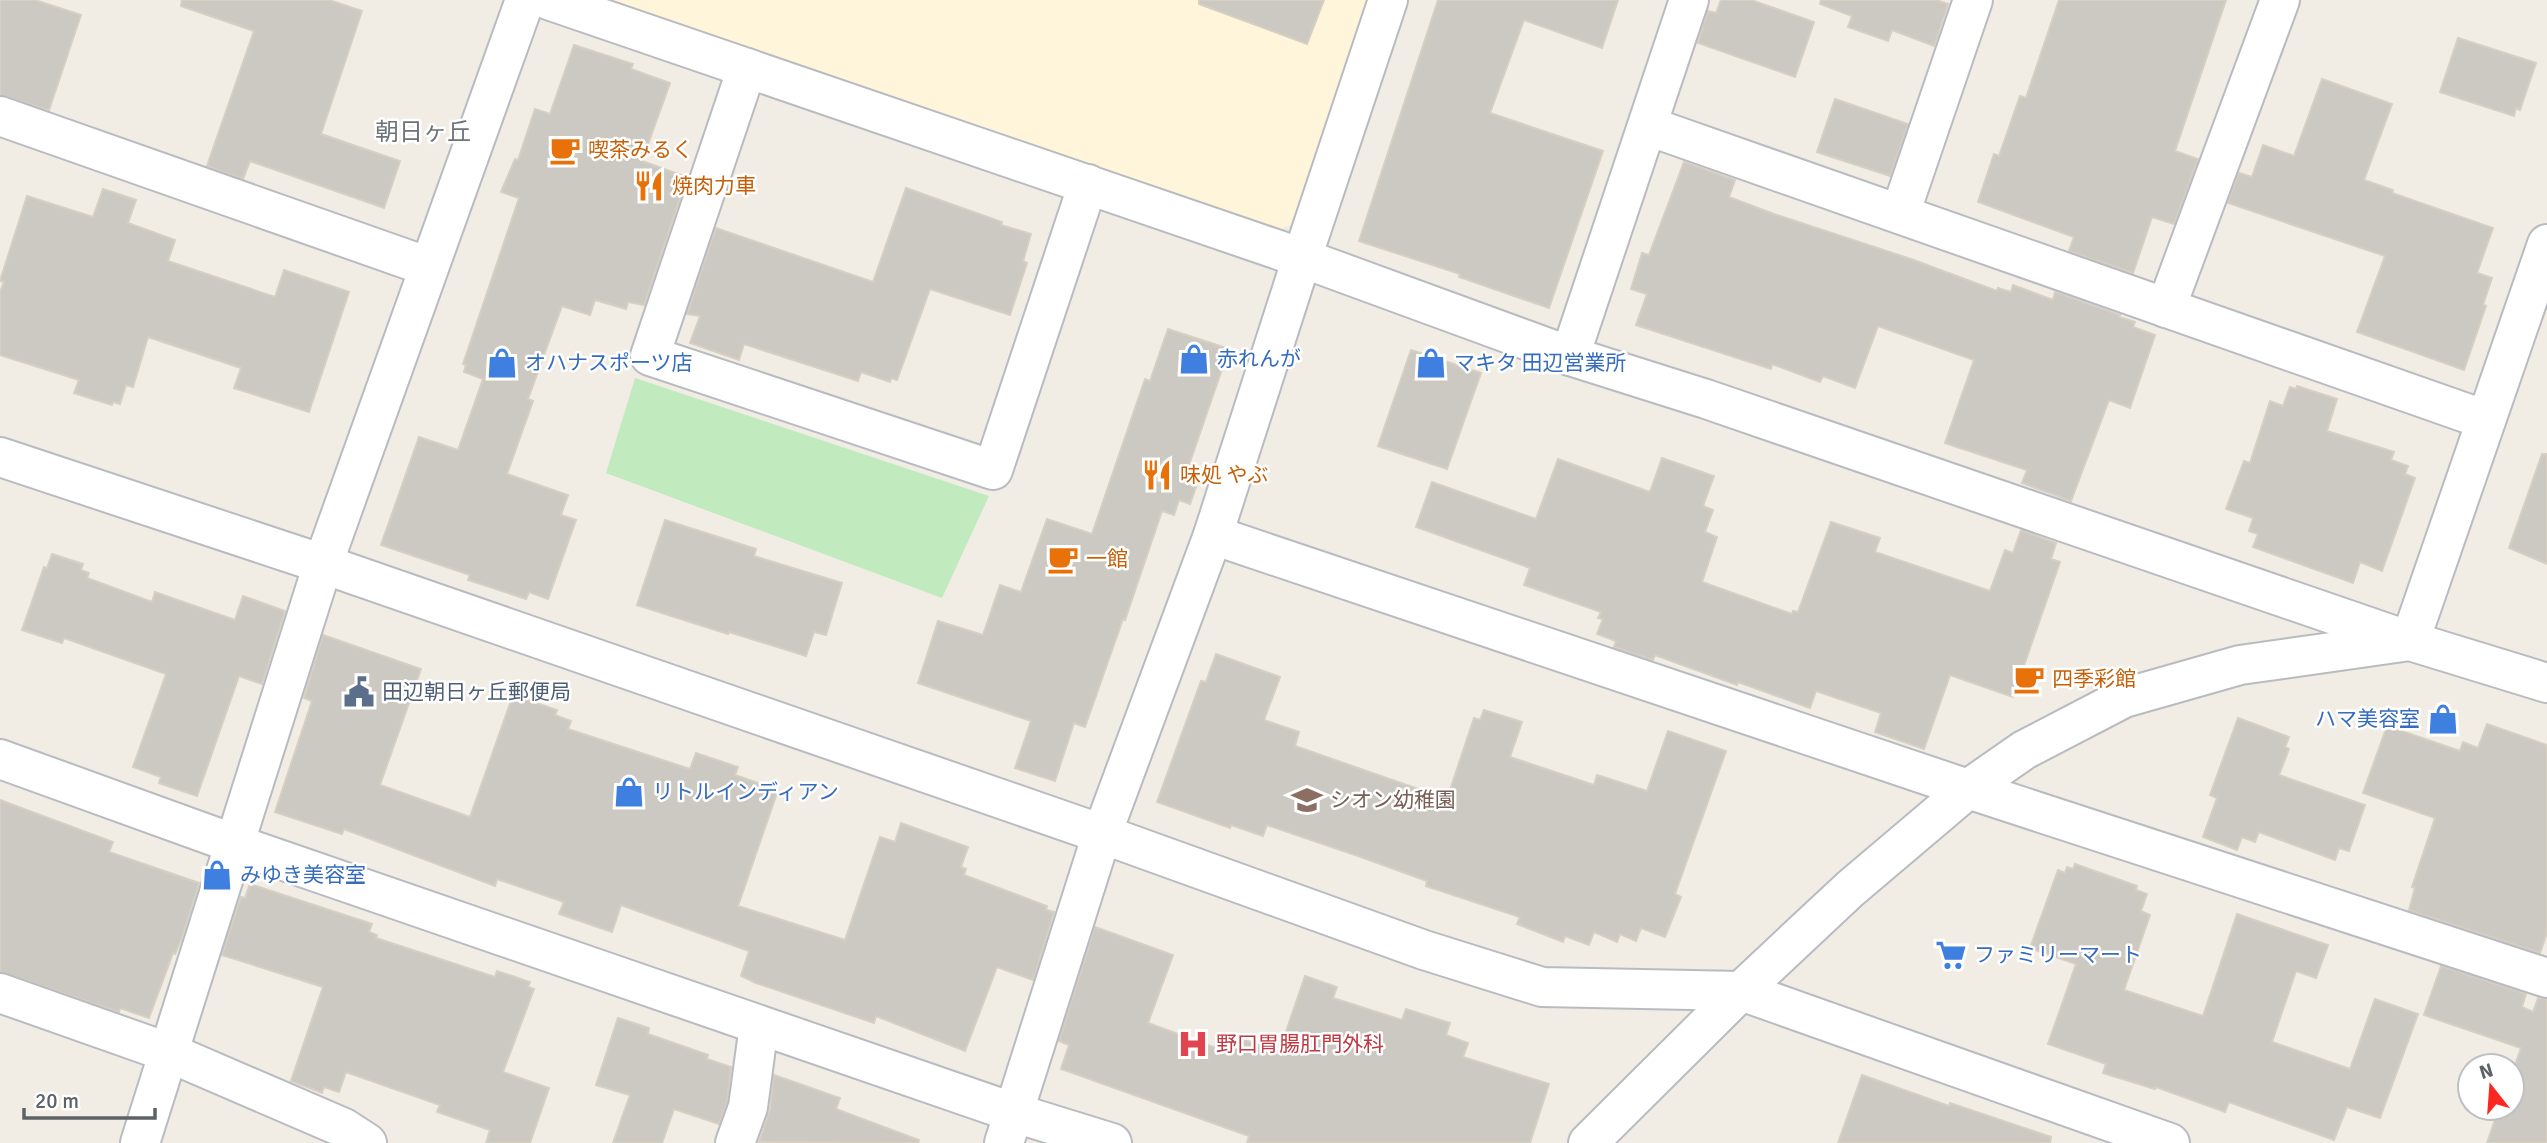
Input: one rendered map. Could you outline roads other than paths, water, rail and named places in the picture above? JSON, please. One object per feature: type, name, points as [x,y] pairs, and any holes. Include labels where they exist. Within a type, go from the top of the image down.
[{"type":"street","points":[[140,1143],[323,564],[525,0]]},
{"type":"street","points":[[548,0],[1301,258],[1570,356],[1719,403],[2410,641],[2547,683]]},
{"type":"street","points":[[1009,1128],[1102,834],[1213,535],[1301,258],[1388,0]]},
{"type":"street","points":[[1570,356],[1689,0]]},
{"type":"street","points":[[1899,214],[1973,0]]},
{"type":"street","points":[[2166,308],[2280,0]]},
{"type":"street","points":[[747,68],[650,356],[993,470],[1088,184]]},
{"type":"street","points":[[0,116],[429,267]]},
{"type":"street","points":[[1648,126],[2486,420]]},
{"type":"street","points":[[2410,641],[2547,244]]},
{"type":"street","points":[[0,457],[323,564],[1102,834],[1424,950],[1542,987],[1741,991],[2170,1143]]},
{"type":"street","points":[[1213,535],[1968,789],[2547,978]]},
{"type":"street","points":[[1588,1143],[1741,991],[1850,889],[1968,789],[2024,750],[2124,698],[2240,665],[2410,641]]},
{"type":"street","points":[[0,759],[235,844],[759,1025],[1009,1128],[1112,1143]]},
{"type":"street","points":[[0,993],[170,1053],[344,1128],[368,1143]]},
{"type":"street","points":[[735,1143],[748,1107],[759,1025]]},
{"type":"place","name":"喫茶みるく","points":[[565,150]]},
{"type":"place","name":"焼肉力車","points":[[649,186]]},
{"type":"place","name":"赤れんが","points":[[1194,359]]},
{"type":"place","name":"オハナスポーツ店","points":[[502,363]]},
{"type":"place","name":"マキタ 田辺営業所","points":[[1431,363]]},
{"type":"place","name":"味処 やぶ","points":[[1157,475]]},
{"type":"place","name":"一館","points":[[1063,559]]},
{"type":"place","name":"四季彩館","points":[[2029,679]]},
{"type":"place","name":"田辺朝日ヶ丘郵便局","points":[[359,692]]},
{"type":"place","name":"ハマ美容室","points":[[2443,719]]},
{"type":"place","name":"リトルインディアン","points":[[629,792]]},
{"type":"place","name":"シオン幼稚園","points":[[1307,800]]},
{"type":"place","name":"みゆき美容室","points":[[217,875]]},
{"type":"place","name":"ファミリーマート","points":[[1951,955]]},
{"type":"place","name":"野口胃腸肛門外科","points":[[1193,1044]]},
{"type":"district","name":"朝日ヶ丘","points":[[423,132]]}]
